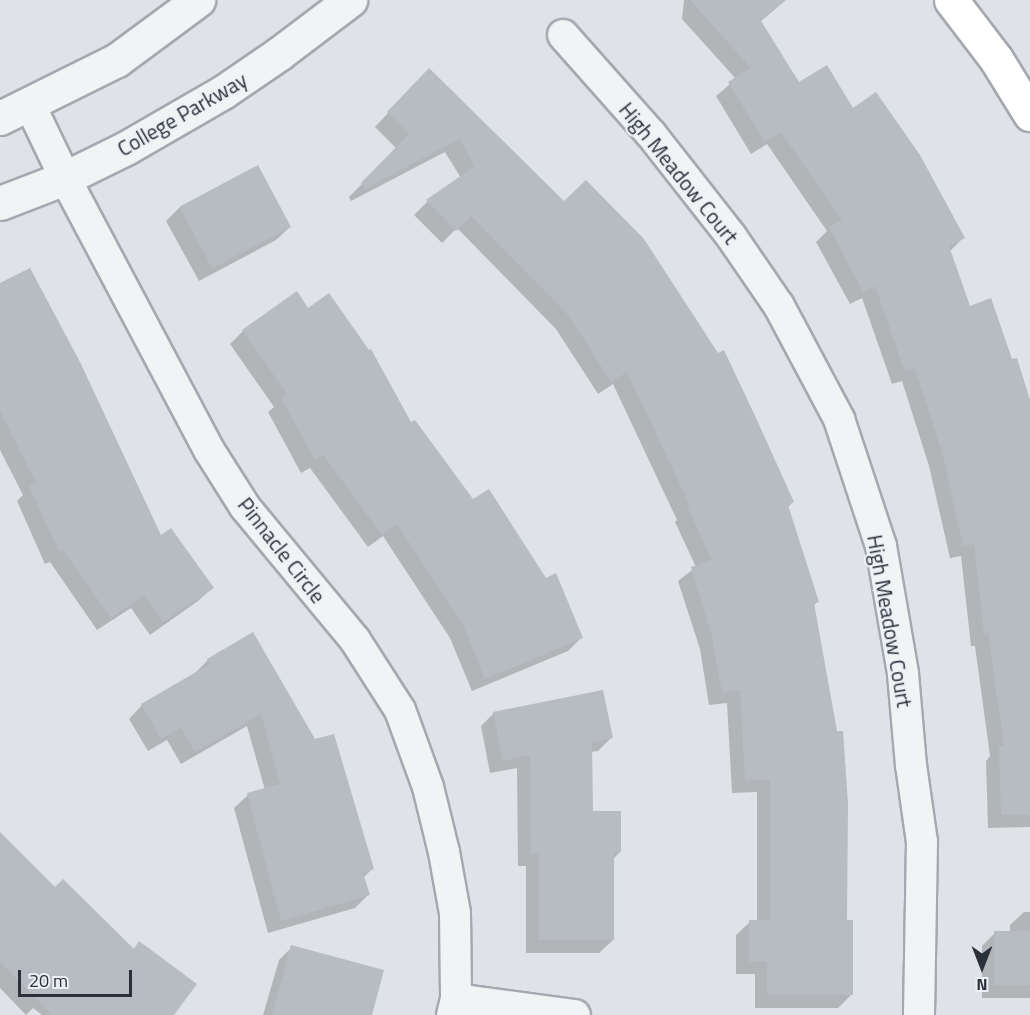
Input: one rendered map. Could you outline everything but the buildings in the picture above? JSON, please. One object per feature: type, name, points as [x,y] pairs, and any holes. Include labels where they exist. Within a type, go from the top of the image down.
[{"type":"main road","points":[[951,0],[996,59],[1030,114]]},
{"type":"street","points":[[0,118],[117,60],[198,0]]},
{"type":"street","name":"College Parkway","points":[[0,203],[64,178],[126,148],[223,92],[280,53],[350,0]]},
{"type":"street","name":"High Meadow Court","points":[[563,35],[651,134],[732,236],[779,306],[839,419],[881,546],[903,674],[911,765],[922,842],[919,1015]]},
{"type":"street","name":"Pinnacle Circle","points":[[30,105],[64,178],[209,450],[239,497],[297,572],[355,640],[400,710],[428,787],[444,852],[455,913],[454,1007]]},
{"type":"street","points":[[454,1007],[575,1015]]}]
